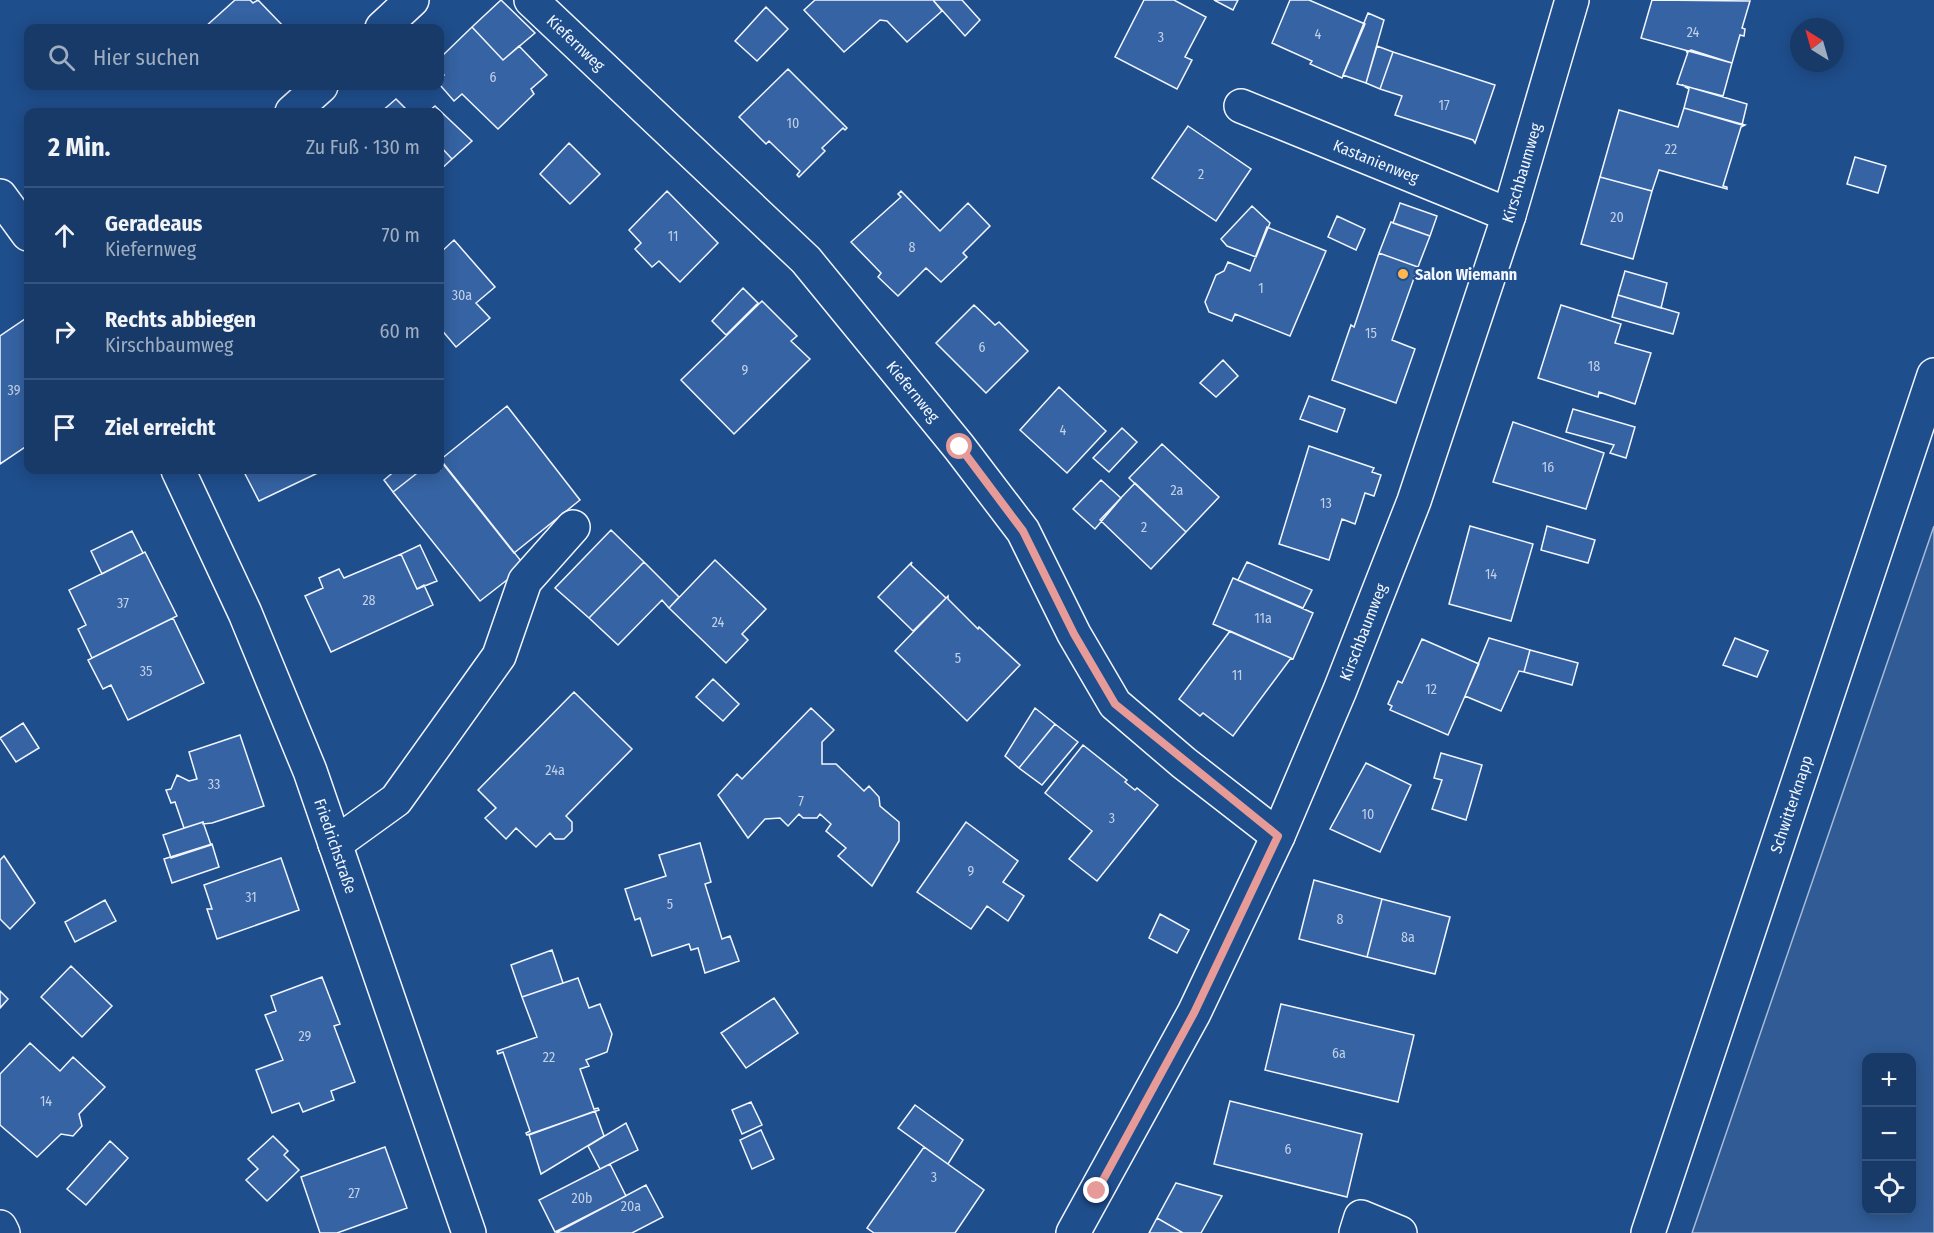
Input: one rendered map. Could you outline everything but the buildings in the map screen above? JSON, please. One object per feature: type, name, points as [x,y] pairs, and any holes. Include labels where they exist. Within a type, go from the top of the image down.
[{"type":"street","points":[[386,24],[412,0]]},
{"type":"street","name":"Kiefernweg","points":[[531,0],[806,260],[960,447],[1023,531],[1074,634],[1115,704],[1278,836]]},
{"type":"street","name":"Kirschbaumweg","points":[[1073,1233],[1194,1013],[1278,836],[1340,690],[1414,501],[1509,215],[1572,0]]},
{"type":"street","points":[[296,108],[317,90]]},
{"type":"street","name":"Kastanienweg","points":[[1241,106],[1509,215]]},
{"type":"street","points":[[0,196],[24,229]]},
{"type":"street","name":"Schwitterknapp","points":[[1648,1233],[1934,375]]},
{"type":"street","name":"Friedrichstraße","points":[[180,474],[245,613],[310,771],[470,1233]]},
{"type":"street","points":[[335,844],[396,800],[498,656],[525,581],[573,527]]},
{"type":"street","points":[[1356,1233],[1361,1217],[1400,1233]]},
{"type":"street","points":[[0,1227],[3,1233]]},
{"type":"shaded area","points":[[1934,526],[1934,1233],[1692,1233]]},
{"type":"place","name":"Salon Wiemann","points":[[1403,274]]},
{"type":"route","points":[[960,447],[1023,531],[1074,634],[1115,704],[1184,763],[1278,836],[1194,1013],[1097,1191]]}]
